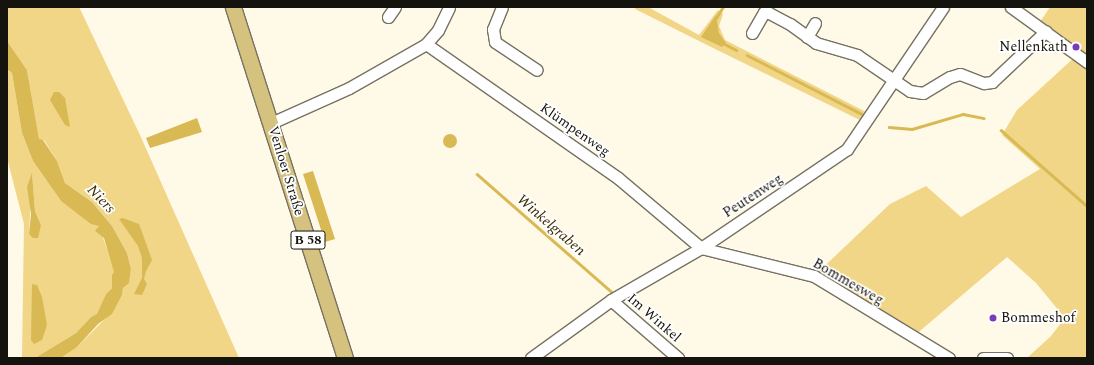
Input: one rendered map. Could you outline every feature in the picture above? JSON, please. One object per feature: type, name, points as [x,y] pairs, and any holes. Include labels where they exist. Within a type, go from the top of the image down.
[{"type":"main road","name":"Venloer Straße","points":[[234,7],[345,358]]},
{"type":"street","points":[[388,17],[395,7]]},
{"type":"street","points":[[271,123],[355,85],[426,44],[438,30],[449,7]]},
{"type":"street","points":[[502,7],[493,29],[495,42],[537,70]]},
{"type":"street","name":"Peutenweg","points":[[530,358],[611,300],[701,248],[847,149],[943,7]]},
{"type":"street","points":[[1011,7],[1087,62]]},
{"type":"street","points":[[752,32],[764,12],[790,24],[807,37],[823,46],[857,55],[893,81],[918,93],[932,90],[950,77],[960,74],[989,83],[1046,31]]},
{"type":"street","points":[[807,37],[815,23]]},
{"type":"street","name":"Klümpenweg","points":[[426,44],[618,178],[701,248]]},
{"type":"street","name":"Bommesweg","points":[[701,248],[814,276],[949,358]]},
{"type":"street","name":"Im Winkel","points":[[611,300],[678,358]]},
{"type":"street","points":[[983,358],[1007,358]]},
{"type":"shaded area","points":[[7,7],[79,7],[140,135],[239,358],[61,358],[77,347],[112,312],[122,295],[123,288],[129,282],[131,269],[127,253],[112,226],[92,202],[65,183],[57,161],[44,140],[39,140],[27,70],[7,41]]},
{"type":"shaded area","points":[[636,7],[648,7],[699,35],[718,10],[723,14],[719,26],[725,40],[870,114],[864,122],[635,9]]},
{"type":"shaded area","points":[[1050,7],[1087,7],[1087,358],[1027,358],[1051,336],[1065,318],[1036,283],[1007,257],[914,336],[814,276],[890,204],[926,186],[961,217],[1040,169],[1002,135],[1017,110],[1077,55],[1040,22]]},
{"type":"shaded area","points":[[716,15],[719,33],[726,43],[722,47],[701,37]]},
{"type":"shaded area","points":[[7,41],[27,70],[39,139],[43,140],[57,161],[65,183],[92,202],[112,226],[127,253],[131,269],[129,283],[123,288],[122,295],[112,314],[98,324],[77,347],[61,358],[35,358],[76,333],[91,317],[97,314],[106,294],[112,288],[112,275],[114,272],[104,238],[95,231],[99,226],[91,224],[61,201],[33,161],[22,133],[12,73],[7,69]]},
{"type":"shaded area","points":[[7,69],[12,73],[22,133],[33,161],[61,201],[99,226],[115,272],[112,288],[106,294],[98,314],[91,317],[76,333],[35,358],[22,358],[24,224],[7,158]],"holes":[[[32,174],[35,211],[41,225],[29,234]]]},
{"type":"shaded area","points":[[54,92],[59,92],[65,98],[70,127],[65,125],[50,100]]},
{"type":"shaded area","points":[[197,118],[202,132],[150,148],[146,138]]},
{"type":"shaded area","points":[[450,134],[455,136],[457,141],[455,146],[450,148],[445,146],[443,141],[445,136]]},
{"type":"shaded area","points":[[313,171],[335,239],[325,242],[303,174]]},
{"type":"shaded area","points":[[32,173],[35,211],[41,225],[38,238],[33,238],[29,234],[31,214],[27,187]]},
{"type":"shaded area","points":[[123,218],[139,224],[152,260],[146,271],[144,279],[147,284],[142,295],[134,294],[142,278],[142,258],[138,246],[119,219]]},
{"type":"shaded area","points":[[32,284],[37,285],[42,297],[47,325],[42,340],[34,344],[31,340]]},
{"type":"waterway","points":[[716,18],[723,7]]},
{"type":"waterway","points":[[723,43],[736,50]]},
{"type":"waterway","points":[[747,55],[862,114]]},
{"type":"waterway","points":[[889,127],[912,129],[963,114],[984,118]]},
{"type":"waterway","points":[[1001,130],[1087,206]]},
{"type":"waterway","name":"Winkelgraben","points":[[477,174],[612,292]]},
{"type":"place","name":"Nellenkath","points":[[1076,47]]},
{"type":"place","name":"Bommeshof","points":[[993,318]]},
{"type":"water label","name":"Niers","points":[[101,199]]}]
